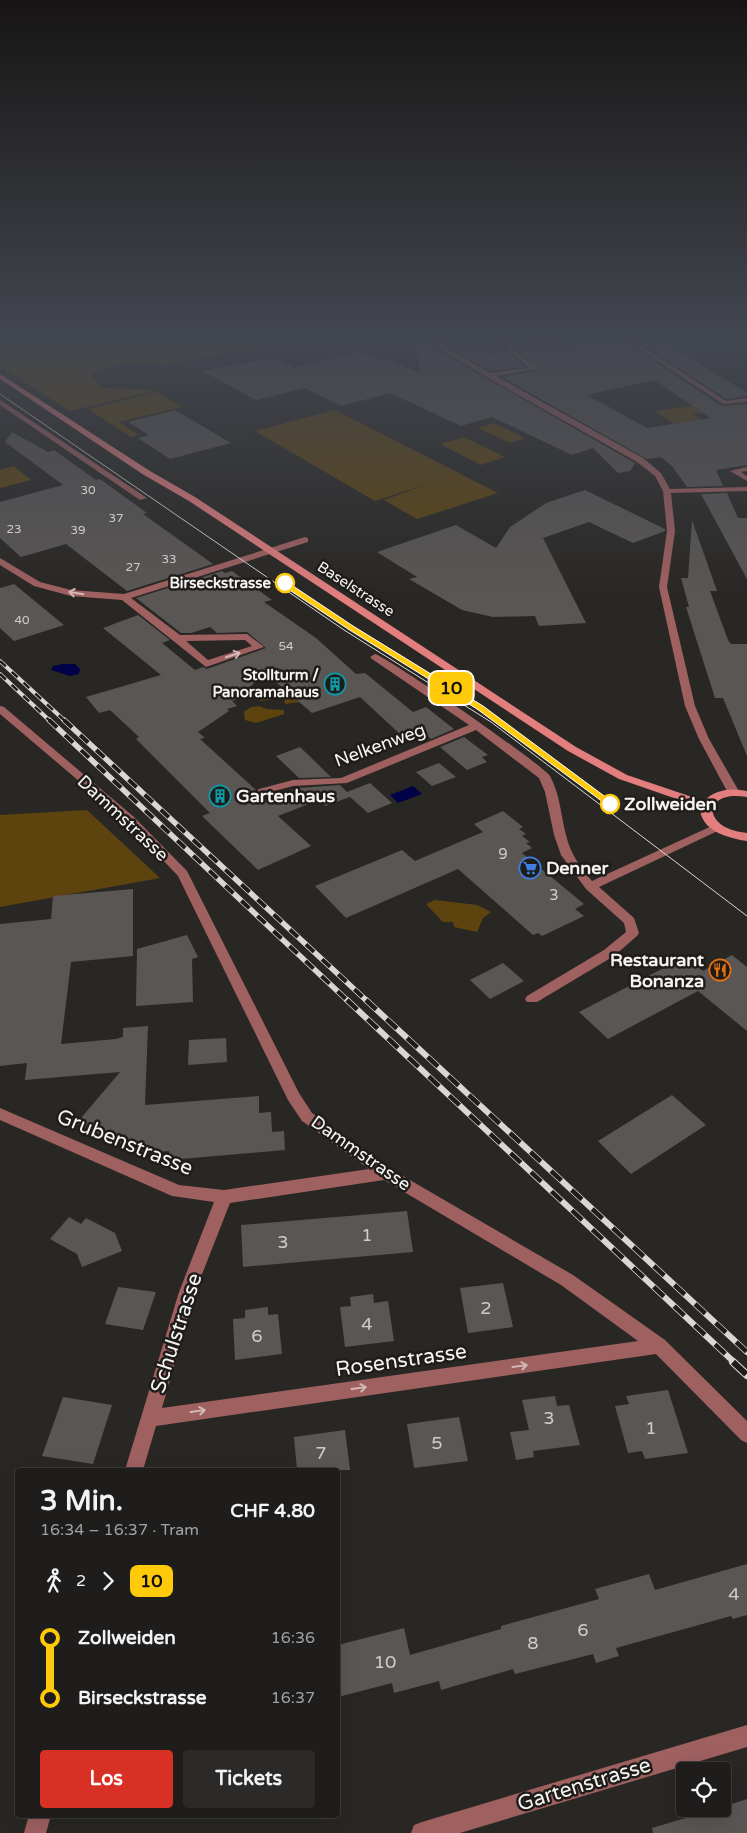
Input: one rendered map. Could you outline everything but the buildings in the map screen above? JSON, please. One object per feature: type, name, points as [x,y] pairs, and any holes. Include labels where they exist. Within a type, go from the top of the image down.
[{"type":"main road","name":"Baselstrasse","points":[[73,425],[146,473],[192,499],[538,727],[604,768],[642,784],[706,805]]},
{"type":"main road","points":[[747,794],[734,792],[717,796],[706,805],[707,816],[718,828],[747,837]]},
{"type":"street","points":[[33,425],[142,498]]},
{"type":"street","points":[[581,425],[640,460],[658,475],[667,491],[671,531],[663,587],[690,706],[704,739],[734,792]]},
{"type":"street","points":[[747,469],[734,471],[747,479]]},
{"type":"street","points":[[667,491],[747,489]]},
{"type":"street","points":[[0,560],[37,584],[71,593],[124,596],[161,587],[305,540]]},
{"type":"street","points":[[124,596],[178,638],[206,664],[259,647],[247,637],[178,638]]},
{"type":"street","points":[[375,657],[477,726],[544,776],[550,786],[562,842],[573,868],[630,921],[633,933],[609,953],[532,999]]},
{"type":"street","name":"Dammstrasse","points":[[0,710],[5,719],[130,819],[183,874],[293,1096],[307,1117],[386,1173],[568,1280],[658,1346],[747,1434]]},
{"type":"street","name":"Nelkenweg","points":[[263,791],[293,783],[343,781],[477,726]]},
{"type":"street","points":[[591,886],[718,828]]},
{"type":"street","name":"Grubenstrasse","points":[[0,1114],[178,1191],[224,1197],[386,1173]]},
{"type":"street","name":"Schulstrasse","points":[[135,1468],[187,1292],[224,1197]]},
{"type":"street","name":"Rosenstrasse","points":[[150,1418],[658,1346]]},
{"type":"street","name":"Gartenstrasse","points":[[422,1833],[747,1736]]},
{"type":"street","points":[[36,1833],[39,1818]]},
{"type":"shaded area","points":[[112,425],[123,425],[138,435],[131,437]]},
{"type":"shaded area","points":[[280,425],[364,425],[498,493],[417,519],[384,500],[428,484],[375,501],[255,431]]},
{"type":"shaded area","points":[[497,425],[525,438],[510,443],[478,428]]},
{"type":"shaded area","points":[[675,425],[708,425],[732,441]]},
{"type":"shaded area","points":[[464,437],[505,457],[481,465],[440,444]]},
{"type":"shaded area","points":[[14,466],[31,480],[0,488],[0,470]]},
{"type":"shaded area","points":[[75,664],[80,669],[79,674],[70,676],[51,670],[53,666]]},
{"type":"shaded area","points":[[282,686],[280,690],[291,700],[296,699],[299,702],[285,704],[284,697],[276,694],[268,697],[270,700],[260,701],[260,694]]},
{"type":"shaded area","points":[[259,706],[267,709],[284,710],[284,714],[256,723],[245,720],[244,712],[251,707]]},
{"type":"shaded area","points":[[413,786],[422,794],[398,803],[390,795]]},
{"type":"shaded area","points":[[87,810],[160,878],[0,907],[0,815]]},
{"type":"shaded area","points":[[435,900],[477,905],[491,912],[483,918],[477,932],[454,927],[453,922],[443,922],[426,904]]},
{"type":"tram line","points":[[45,425],[344,630],[491,722],[747,916]]},
{"type":"tram line","name":"10","points":[[285,583],[351,628],[480,708],[526,740],[610,804]]},
{"type":"railway","points":[[0,661],[65,721]]},
{"type":"railway","points":[[0,674],[50,721]]},
{"type":"railway","points":[[49,720],[348,1001]]},
{"type":"railway","points":[[64,720],[367,1001]]},
{"type":"railway","points":[[347,1000],[735,1363]]},
{"type":"railway","points":[[366,1000],[747,1352]]},
{"type":"railway","points":[[733,1362],[747,1375]]},
{"type":"place","name":"Birseckstrasse","points":[[285,583]]},
{"type":"place","name":"Stollturm / Panoramahaus","points":[[335,684]]},
{"type":"place","name":"Gartenhaus","points":[[220,796]]},
{"type":"place","name":"Zollweiden","points":[[610,804]]},
{"type":"place","name":"Denner","points":[[530,868]]},
{"type":"place","name":"Restaurant Bonanza","points":[[720,970]]}]
